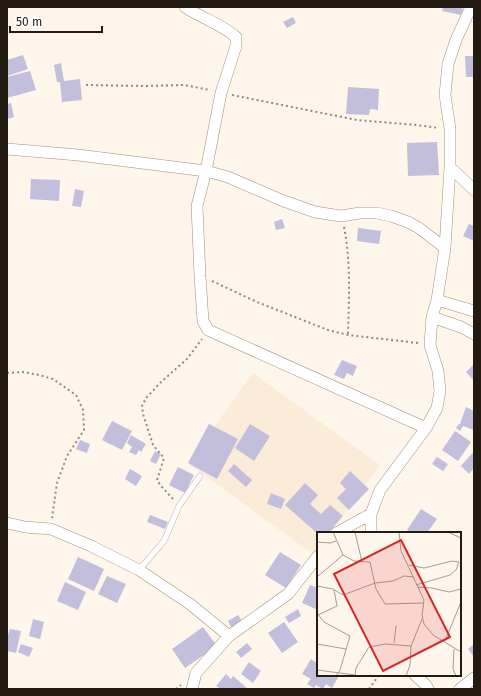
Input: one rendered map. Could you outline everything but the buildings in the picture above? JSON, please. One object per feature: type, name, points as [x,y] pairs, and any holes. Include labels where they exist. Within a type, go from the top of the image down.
[{"type":"street","points":[[371,532],[371,514],[380,490],[426,428],[436,408],[440,391],[438,371],[430,345],[432,316],[437,300],[444,248],[450,167],[450,129],[446,95],[448,64],[456,40],[471,7]]},
{"type":"street","points":[[190,9],[236,37],[236,46],[222,93],[198,206],[203,321],[208,330],[426,428]]},
{"type":"street","points":[[7,149],[206,171],[228,177],[281,200],[315,212],[341,216],[360,213],[391,216],[419,228],[444,248]]},
{"type":"street","points":[[450,167],[474,190]]},
{"type":"street","points":[[437,300],[474,311]]},
{"type":"street","points":[[432,316],[461,327],[474,334]]},
{"type":"street","points":[[338,532],[371,514]]},
{"type":"street","points":[[7,523],[25,528],[51,529],[91,546],[140,570],[190,604],[229,636]]},
{"type":"street","points":[[192,689],[196,673],[229,636],[288,594],[317,557]]},
{"type":"street","points":[[416,676],[426,685],[428,689]]},
{"type":"street","points":[[460,689],[474,678]]},
{"type":"lane","points":[[140,570],[164,541],[179,506],[200,476]]},
{"type":"path","points":[[86,85],[184,85],[357,120],[450,129]]},
{"type":"path","points":[[341,216],[347,242],[349,268],[348,334]]},
{"type":"path","points":[[200,276],[257,302],[328,330],[430,345]]},
{"type":"path","points":[[179,506],[157,480],[164,458],[153,445],[143,414],[142,406],[146,398],[161,382],[187,359],[208,330]]},
{"type":"path","points":[[7,372],[23,372],[54,379],[76,395],[83,410],[84,430],[67,456],[57,483],[51,529]]},
{"type":"path","points":[[369,689],[377,676]]},
{"type":"shaded area","points":[[253,373],[380,465],[331,532],[317,532],[317,550],[314,555],[188,463]]}]
